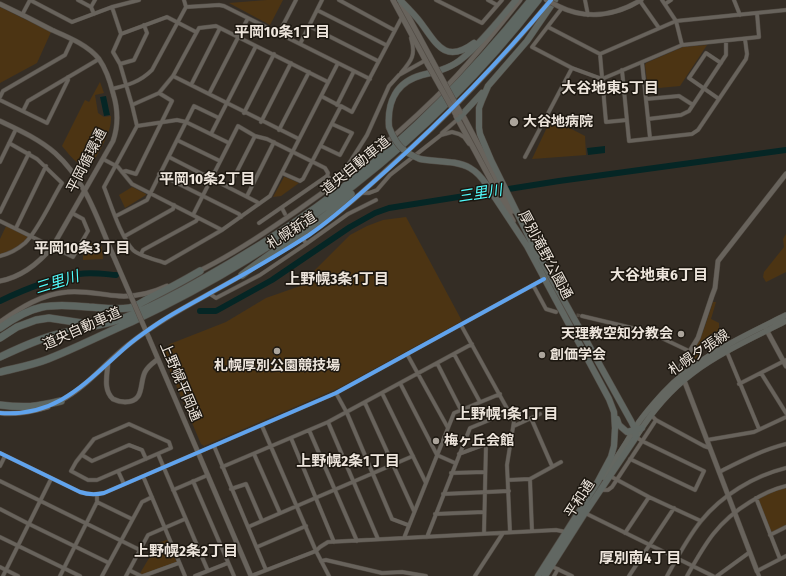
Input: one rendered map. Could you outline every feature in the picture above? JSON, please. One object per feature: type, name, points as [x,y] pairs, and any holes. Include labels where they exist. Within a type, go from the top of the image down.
[{"type":"highway","points":[[400,0],[420,21],[434,42],[442,49],[458,52],[467,48],[487,32]]},
{"type":"highway","points":[[516,0],[456,64],[435,72],[415,77],[398,89],[390,104],[388,118],[389,127],[394,139],[398,145],[411,155],[420,159],[449,162],[471,168],[509,209],[530,244]]},
{"type":"highway","name":"道央自動車道","points":[[0,357],[23,346],[57,334],[100,326],[125,318],[190,286],[248,253],[308,213],[378,159],[438,104],[483,56],[531,0]]},
{"type":"highway","name":"道央自動車道","points":[[0,372],[51,358],[148,314],[193,291],[255,256],[311,219],[381,164],[454,96],[494,53],[538,0]]},
{"type":"highway","points":[[459,115],[488,86],[558,5]]},
{"type":"highway","points":[[488,86],[479,108],[478,128],[496,180],[509,209],[530,244]]},
{"type":"highway","points":[[242,275],[336,208],[381,164]]},
{"type":"highway","name":"厚別滝野公園通","points":[[530,244],[544,279],[609,399],[614,412],[615,437],[613,452],[597,487]]},
{"type":"highway","name":"厚別滝野公園通","points":[[530,244],[637,433]]},
{"type":"highway","points":[[0,328],[13,319],[33,309],[46,306],[87,307],[113,310],[131,308],[200,271]]},
{"type":"highway","points":[[0,338],[17,327],[49,318],[82,323],[100,323],[125,318]]},
{"type":"highway","points":[[0,405],[19,408],[36,407],[61,401]]},
{"type":"highway","points":[[614,412],[622,429],[627,432],[637,433]]},
{"type":"highway","name":"平和通","points":[[538,576],[568,533],[597,487],[610,476],[637,433]]},
{"type":"highway","name":"平和通","points":[[545,576],[568,533]]},
{"type":"main road","points":[[393,0],[408,28],[430,61]]},
{"type":"main road","points":[[400,0],[430,61],[496,180]]},
{"type":"main road","points":[[459,115],[477,154],[496,180]]},
{"type":"main road","name":"札幌夕張線","points":[[597,487],[618,456],[650,415],[684,378],[786,315]]},
{"type":"main road","name":"札幌夕張線","points":[[637,433],[664,392],[724,348],[786,320]]},
{"type":"street","points":[[22,15],[30,0],[72,22],[112,7],[139,0]]},
{"type":"street","points":[[78,0],[92,7]]},
{"type":"street","points":[[94,14],[92,7],[95,0]]},
{"type":"street","points":[[112,89],[144,77],[152,70],[186,7],[184,0]]},
{"type":"street","points":[[279,33],[296,0]]},
{"type":"street","points":[[300,44],[322,0]]},
{"type":"street","points":[[339,0],[394,30]]},
{"type":"street","points":[[436,0],[482,23],[502,0]]},
{"type":"street","points":[[488,0],[497,5]]},
{"type":"street","name":"札幌新道","points":[[0,322],[17,310],[35,301],[55,294],[78,292],[120,296],[144,295],[200,271],[260,235],[331,187],[399,132],[435,98],[483,47],[520,0]]},
{"type":"street","points":[[546,0],[572,12],[588,15],[620,11],[641,0],[659,28]]},
{"type":"street","name":"札幌新道","points":[[0,413],[15,414],[31,412],[49,407],[61,401],[81,388],[128,345],[160,322],[242,275],[309,234],[337,214],[446,116],[509,50],[551,0]]},
{"type":"street","points":[[586,0],[588,15]]},
{"type":"street","points":[[662,0],[676,21],[682,45]]},
{"type":"street","points":[[665,4],[672,0]]},
{"type":"street","points":[[734,0],[740,15]]},
{"type":"street","name":"平岡循環通","points":[[0,4],[84,46],[99,59],[107,73],[118,114],[113,141],[53,246],[41,261],[33,267],[20,274],[0,281]]},
{"type":"street","points":[[186,7],[219,5],[370,78]]},
{"type":"street","points":[[558,5],[548,27],[532,47],[572,68],[602,79],[682,45],[759,37],[757,13]]},
{"type":"street","points":[[112,7],[121,34],[113,52],[120,64],[132,105],[136,126],[104,188],[125,236],[134,251],[165,263],[222,230],[270,196],[338,63]]},
{"type":"street","points":[[317,10],[386,45]]},
{"type":"street","points":[[600,54],[676,21],[786,10]]},
{"type":"street","points":[[121,34],[168,17],[196,32]]},
{"type":"street","points":[[321,96],[352,112],[402,17]]},
{"type":"street","points":[[209,94],[248,18]]},
{"type":"street","points":[[120,64],[134,60],[147,33],[144,25]]},
{"type":"street","points":[[132,105],[160,94],[173,76],[199,28],[216,26],[328,82]]},
{"type":"street","points":[[309,26],[378,61]]},
{"type":"street","points":[[548,27],[600,54]]},
{"type":"street","points":[[191,85],[220,28]]},
{"type":"street","points":[[331,187],[350,162],[367,135],[389,86],[409,64],[414,52],[408,28]]},
{"type":"street","points":[[622,70],[629,141],[692,134],[698,130],[746,59],[747,54],[745,39]]},
{"type":"street","points":[[0,97],[3,91],[65,55],[72,40]]},
{"type":"street","points":[[648,119],[681,115],[689,111],[705,89],[726,55],[726,41]]},
{"type":"street","points":[[211,134],[256,46]]},
{"type":"street","points":[[719,99],[689,78],[706,53],[721,63]]},
{"type":"street","points":[[244,113],[274,54]]},
{"type":"street","points":[[600,54],[606,122],[627,120]]},
{"type":"street","points":[[23,112],[28,102],[99,59]]},
{"type":"street","points":[[399,75],[430,61]]},
{"type":"street","points":[[642,62],[650,138]]},
{"type":"street","points":[[261,122],[291,63]]},
{"type":"street","points":[[525,158],[572,68]]},
{"type":"street","points":[[282,173],[300,181],[303,179],[332,124],[354,71]]},
{"type":"street","points":[[279,130],[309,72]]},
{"type":"street","points":[[173,76],[299,140]]},
{"type":"street","points":[[0,100],[47,123],[68,80],[68,77]]},
{"type":"street","points":[[122,172],[126,171],[136,174],[162,122],[172,101],[160,94]]},
{"type":"street","points":[[646,99],[679,96],[693,105]]},
{"type":"street","points":[[116,216],[147,200],[194,106],[219,118]]},
{"type":"street","points":[[361,193],[371,193],[377,190],[396,169],[441,135],[459,115]]},
{"type":"street","name":"上野幌平岡通","points":[[0,120],[41,142],[55,153],[74,173],[85,190],[251,576]]},
{"type":"street","points":[[136,126],[177,120],[186,122],[229,143]]},
{"type":"street","points":[[321,146],[340,155],[352,133],[332,124]]},
{"type":"street","points":[[193,215],[238,126],[255,136],[274,142],[326,168],[328,173],[327,176],[334,182]]},
{"type":"street","points":[[0,162],[16,129]]},
{"type":"street","points":[[441,135],[452,132],[459,134],[464,137],[477,154]]},
{"type":"street","points":[[229,187],[255,136]]},
{"type":"street","points":[[177,140],[220,161]]},
{"type":"street","points":[[247,196],[274,142]]},
{"type":"street","points":[[0,256],[15,250],[24,244],[32,235],[62,183],[46,166],[29,153],[9,143]]},
{"type":"street","points":[[0,152],[6,151]]},
{"type":"street","points":[[0,212],[29,153]]},
{"type":"street","points":[[169,157],[247,196],[259,204]]},
{"type":"street","points":[[103,159],[116,166],[132,184],[222,230]]},
{"type":"street","points":[[16,228],[46,166]]},
{"type":"street","points":[[160,174],[239,214],[241,217]]},
{"type":"street","points":[[759,576],[707,440],[681,366],[698,338],[715,288],[718,260],[786,174]]},
{"type":"street","points":[[259,223],[327,176]]},
{"type":"street","points":[[210,294],[216,298],[260,275],[348,214],[376,200]]},
{"type":"street","points":[[125,236],[173,209],[174,205]]},
{"type":"street","points":[[282,208],[285,214]]},
{"type":"street","points":[[0,220],[74,257],[88,231],[83,219],[72,213]]},
{"type":"street","points":[[141,254],[143,250],[196,221],[198,218]]},
{"type":"street","points":[[304,240],[306,244]]},
{"type":"street","points":[[0,453],[80,492],[97,495],[262,426],[336,393],[544,279]]},
{"type":"street","points":[[533,285],[546,309],[556,312]]},
{"type":"street","points":[[582,316],[649,332],[689,351]]},
{"type":"street","points":[[461,325],[510,412],[514,422],[507,465],[510,532]]},
{"type":"street","points":[[766,328],[785,361],[786,366]]},
{"type":"street","points":[[222,467],[347,413],[472,344]]},
{"type":"street","points":[[727,352],[759,429]]},
{"type":"street","points":[[407,354],[448,428]]},
{"type":"street","points":[[454,354],[480,402]]},
{"type":"street","points":[[108,363],[106,378],[109,394],[117,401],[126,402],[132,401],[140,394],[144,374],[149,366],[158,359]]},
{"type":"street","points":[[740,384],[785,361]]},
{"type":"street","points":[[436,363],[461,410]]},
{"type":"street","points":[[761,373],[786,414]]},
{"type":"street","points":[[400,383],[437,456],[455,463]]},
{"type":"street","points":[[336,393],[347,413],[392,519],[408,525]]},
{"type":"street","points":[[382,393],[426,483]]},
{"type":"street","points":[[404,538],[454,413],[500,394]]},
{"type":"street","points":[[365,403],[414,511]]},
{"type":"street","points":[[427,537],[470,428],[510,412]]},
{"type":"street","points":[[514,426],[540,414]]},
{"type":"street","points":[[650,415],[656,420],[710,448]]},
{"type":"street","points":[[707,440],[754,432],[786,417]]},
{"type":"street","points":[[531,418],[552,466]]},
{"type":"street","points":[[597,487],[610,489],[630,459],[637,433],[656,420]]},
{"type":"street","points":[[328,422],[378,539]]},
{"type":"street","points":[[129,424],[169,442],[171,448],[97,480],[88,480],[71,471],[82,455],[94,439],[129,424]]},
{"type":"street","points":[[262,426],[272,446],[316,551],[329,576]]},
{"type":"street","points":[[310,430],[357,541]]},
{"type":"street","points":[[630,459],[695,490],[704,471],[637,433]]},
{"type":"street","points":[[291,438],[334,542]]},
{"type":"street","points":[[459,454],[486,444],[511,444]]},
{"type":"street","points":[[484,534],[486,444]]},
{"type":"street","points":[[719,472],[747,457],[786,444]]},
{"type":"street","points":[[82,455],[92,461],[129,445],[142,450],[146,459]]},
{"type":"street","points":[[214,446],[266,570]]},
{"type":"street","points":[[158,454],[208,571]]},
{"type":"street","points":[[254,454],[280,513]]},
{"type":"street","points":[[0,466],[5,456]]},
{"type":"street","points":[[248,527],[413,456]]},
{"type":"street","points":[[508,480],[530,479],[561,462]]},
{"type":"street","points":[[667,576],[701,521],[728,495],[751,481],[786,468]]},
{"type":"street","points":[[118,471],[124,484]]},
{"type":"street","points":[[452,473],[485,472]]},
{"type":"street","points":[[173,490],[208,474]]},
{"type":"street","points":[[143,476],[185,576]]},
{"type":"street","points":[[610,476],[649,497],[701,521]]},
{"type":"street","points":[[3,576],[51,479]]},
{"type":"street","points":[[530,479],[532,531]]},
{"type":"street","points":[[0,481],[140,550]]},
{"type":"street","points":[[193,481],[234,576]]},
{"type":"street","points":[[231,489],[246,484],[262,521]]},
{"type":"street","points":[[687,576],[704,545],[719,525],[735,511],[764,493],[786,486]]},
{"type":"street","points":[[443,494],[508,491]]},
{"type":"street","points":[[60,576],[97,502],[97,495]]},
{"type":"street","points":[[102,576],[142,502],[152,497]]},
{"type":"street","points":[[625,533],[649,497]]},
{"type":"street","points":[[756,498],[780,559]]},
{"type":"street","points":[[97,502],[132,519]]},
{"type":"street","points":[[629,576],[674,508]]},
{"type":"street","points":[[0,509],[109,563]]},
{"type":"street","points":[[582,511],[713,576]]},
{"type":"street","points":[[435,514],[484,512]]},
{"type":"street","points":[[126,576],[148,535],[185,519]]},
{"type":"street","points":[[257,547],[306,526]]},
{"type":"street","points":[[770,535],[786,527]]},
{"type":"street","points":[[251,576],[316,551],[325,543],[532,531],[558,530],[568,533]]},
{"type":"street","points":[[475,576],[503,533]]},
{"type":"street","points":[[0,537],[80,576]]},
{"type":"street","points":[[717,576],[750,552]]},
{"type":"street","points":[[757,571],[786,556]]},
{"type":"street","points":[[321,561],[326,560],[382,573],[402,572],[426,576]]},
{"type":"street","points":[[129,570],[142,576],[179,563]]},
{"type":"street","points":[[195,576],[228,563]]},
{"type":"street","points":[[551,566],[572,576]]},
{"type":"street","points":[[0,568],[18,576]]},
{"type":"street","points":[[554,576],[558,569]]},
{"type":"shaded area","points":[[283,0],[270,25],[229,3]]},
{"type":"shaded area","points":[[0,7],[51,32],[37,63],[0,83]]},
{"type":"shaded area","points":[[707,45],[680,86],[648,89],[646,63],[683,47]]},
{"type":"shaded area","points":[[100,82],[104,93],[95,95],[98,113],[104,117],[111,116],[111,122],[101,148],[91,166],[87,166],[78,163],[62,146],[85,100],[89,102]]},
{"type":"shaded area","points":[[554,120],[585,136],[586,155],[532,159],[550,121]]},
{"type":"shaded area","points":[[284,177],[299,183],[281,196],[273,197]]},
{"type":"shaded area","points":[[132,187],[146,195],[125,208],[119,195]]},
{"type":"shaded area","points":[[406,217],[462,321],[339,388],[204,446],[201,444],[162,352],[170,344],[226,322],[266,298],[303,285],[303,282],[350,235],[383,220]]},
{"type":"shaded area","points":[[7,224],[32,235],[24,244],[0,256],[0,239]]},
{"type":"shaded area","points":[[786,234],[786,272],[766,282],[763,277],[764,272],[784,247],[783,239]]},
{"type":"shaded area","points":[[100,243],[103,259],[83,260],[83,247],[85,244]]},
{"type":"shaded area","points":[[713,302],[716,302],[711,319],[719,323],[719,333],[717,334],[715,331],[710,335],[695,360],[691,364],[686,364],[703,332]]},
{"type":"shaded area","points":[[786,486],[786,527],[770,535],[756,498]]},
{"type":"shaded area","points":[[169,539],[179,563],[143,576],[139,575],[158,543]]},
{"type":"water","points":[[106,96],[110,115],[104,116],[100,97]]},
{"type":"water","points":[[605,146],[605,153],[588,155],[587,148]]},
{"type":"waterway","name":"三里川","points":[[200,311],[216,311],[272,280],[350,227],[375,213],[389,208],[559,181],[786,150]]},
{"type":"waterway","name":"三里川","points":[[0,301],[59,278],[88,273],[116,275]]},
{"type":"tunnel","points":[[571,314],[582,316]]},
{"type":"cycle path","points":[[0,413],[20,413],[39,409],[70,395],[98,373],[142,334],[179,310],[273,257],[319,228],[349,204],[430,130],[492,67],[551,0]]},
{"type":"cycle path","points":[[0,453],[80,492],[86,494],[104,493],[336,393],[544,279]]},
{"type":"place","name":"大谷地病院","points":[[514,122]]},
{"type":"place","name":"天理教空知分教会","points":[[681,334]]},
{"type":"place","name":"札幌厚別公園競技場","points":[[277,351]]},
{"type":"place","name":"創価学会","points":[[542,355]]},
{"type":"place","name":"梅ヶ丘会館","points":[[436,441]]},
{"type":"district","name":"平岡10条1丁目","points":[[282,33]]},
{"type":"district","name":"大谷地東5丁目","points":[[610,89]]},
{"type":"district","name":"平岡10条2丁目","points":[[207,180]]},
{"type":"district","name":"平岡10条3丁目","points":[[82,249]]},
{"type":"district","name":"大谷地東6丁目","points":[[659,276]]},
{"type":"district","name":"上野幌3条1丁目","points":[[337,280]]},
{"type":"district","name":"上野幌1条1丁目","points":[[507,415]]},
{"type":"district","name":"上野幌2条1丁目","points":[[348,462]]},
{"type":"district","name":"上野幌2条2丁目","points":[[186,552]]},
{"type":"district","name":"厚別南4丁目","points":[[640,559]]}]
